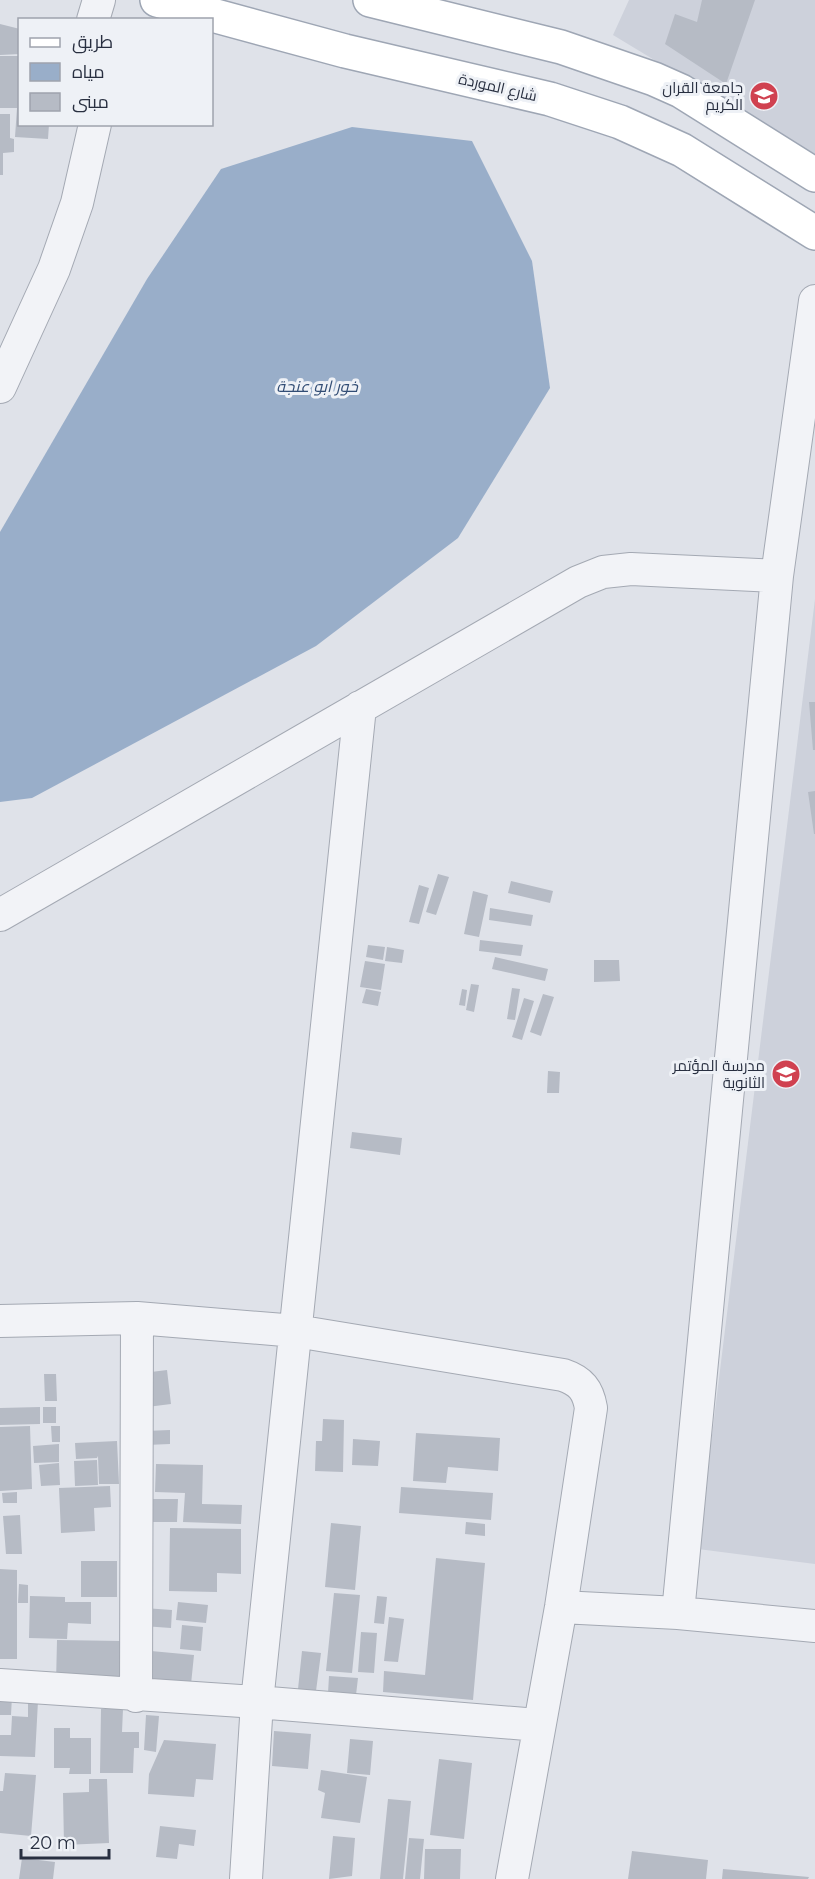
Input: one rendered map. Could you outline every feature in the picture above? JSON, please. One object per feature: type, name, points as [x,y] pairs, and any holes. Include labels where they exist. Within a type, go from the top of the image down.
[{"type":"main road","name":"شارع الموردة","points":[[157,0],[345,51],[550,99],[620,122],[682,150],[815,233]]},
{"type":"main road","points":[[370,0],[561,47],[681,91],[815,175]]},
{"type":"street","points":[[94,18],[99,0]]},
{"type":"street","points":[[5,368],[54,269],[77,202],[95,126]]},
{"type":"street","points":[[678,1613],[777,576],[815,301]]},
{"type":"street","points":[[0,915],[558,593],[603,572],[631,569],[777,576]]},
{"type":"street","points":[[246,1879],[257,1702],[360,707]]},
{"type":"street","points":[[136,1696],[137,1318]]},
{"type":"street","points":[[0,1321],[137,1318],[296,1331],[563,1375],[575,1379],[584,1387],[591,1408],[561,1607],[512,1879]]},
{"type":"street","points":[[561,1607],[678,1613],[815,1626]]},
{"type":"street","points":[[0,1685],[136,1696],[257,1702],[538,1725]]},
{"type":"shaded area","name":"جامعة القران الكريم","points":[[629,0],[815,0],[815,157],[613,35]]},
{"type":"shaded area","name":"مدرسة المؤتمر الثانوية","points":[[815,599],[815,1564],[698,1549]]},
{"type":"water","name":"خور ابو عنجة","points":[[352,127],[472,141],[532,261],[550,388],[458,538],[316,646],[32,798],[0,802],[0,532],[147,279],[221,169]]},
{"type":"building","points":[[702,0],[755,0],[726,84],[665,44],[675,14],[697,22]]},
{"type":"building","points":[[0,24],[18,28],[18,54],[0,55]]},
{"type":"building","points":[[0,56],[18,56],[18,126],[49,126],[48,139],[15,137],[17,108],[0,108]]},
{"type":"building","points":[[0,114],[10,114],[10,138],[14,139],[14,152],[3,153],[3,175],[0,175]]},
{"type":"building","points":[[809,702],[815,702],[815,750],[813,750]]},
{"type":"building","points":[[815,791],[815,834],[814,834],[808,792]]},
{"type":"building","points":[[438,874],[449,877],[436,915],[426,912]]},
{"type":"building","points":[[511,881],[553,891],[550,903],[508,893]]},
{"type":"building","points":[[419,885],[429,888],[419,924],[409,922]]},
{"type":"building","points":[[473,891],[488,895],[479,937],[464,934]]},
{"type":"building","points":[[490,908],[533,915],[531,926],[489,920]]},
{"type":"building","points":[[480,940],[523,945],[521,956],[479,951]]},
{"type":"building","points":[[368,945],[385,947],[383,960],[366,957]]},
{"type":"building","points":[[387,947],[404,950],[402,963],[385,961]]},
{"type":"building","points":[[495,957],[548,969],[545,981],[492,969]]},
{"type":"building","points":[[594,960],[619,960],[620,981],[594,982]]},
{"type":"building","points":[[365,961],[385,964],[381,990],[360,987]]},
{"type":"building","points":[[471,984],[479,985],[474,1012],[466,1010]]},
{"type":"building","points":[[512,988],[520,989],[515,1020],[507,1019]]},
{"type":"building","points":[[366,989],[381,992],[378,1006],[362,1003]]},
{"type":"building","points":[[462,989],[467,990],[465,1006],[459,1005]]},
{"type":"building","points":[[543,994],[554,997],[541,1036],[530,1032]]},
{"type":"building","points":[[524,998],[534,1001],[522,1040],[512,1037]]},
{"type":"building","points":[[548,1071],[560,1072],[559,1093],[547,1093]]},
{"type":"building","points":[[352,1132],[402,1138],[400,1155],[350,1148]]},
{"type":"building","points":[[167,1370],[171,1404],[147,1407],[143,1373]]},
{"type":"building","points":[[44,1374],[56,1374],[57,1401],[45,1401]]},
{"type":"building","points":[[40,1407],[40,1424],[0,1425],[0,1408]]},
{"type":"building","points":[[43,1407],[56,1407],[56,1423],[43,1423]]},
{"type":"building","points":[[323,1419],[344,1420],[343,1472],[315,1471],[316,1441],[322,1441]]},
{"type":"building","points":[[30,1426],[32,1489],[0,1491],[0,1427]]},
{"type":"building","points":[[51,1426],[60,1426],[60,1442],[52,1442]]},
{"type":"building","points":[[170,1430],[170,1444],[146,1445],[145,1431]]},
{"type":"building","points":[[416,1433],[500,1438],[498,1471],[448,1467],[446,1483],[413,1481]]},
{"type":"building","points":[[353,1439],[380,1441],[378,1466],[352,1465]]},
{"type":"building","points":[[117,1441],[119,1484],[99,1484],[98,1456],[97,1458],[76,1459],[75,1443]]},
{"type":"building","points":[[59,1444],[59,1462],[34,1463],[33,1446]]},
{"type":"building","points":[[97,1460],[98,1485],[75,1486],[74,1461]]},
{"type":"building","points":[[59,1463],[60,1485],[41,1486],[39,1465]]},
{"type":"building","points":[[156,1464],[203,1465],[202,1504],[242,1505],[241,1524],[183,1522],[185,1493],[155,1492]]},
{"type":"building","points":[[110,1486],[111,1507],[94,1508],[95,1531],[61,1533],[59,1488]]},
{"type":"building","points":[[401,1487],[493,1493],[491,1520],[399,1513]]},
{"type":"building","points":[[17,1492],[17,1503],[3,1503],[2,1493]]},
{"type":"building","points":[[146,1499],[178,1499],[177,1522],[145,1522]]},
{"type":"building","points":[[20,1515],[22,1554],[6,1554],[3,1516]]},
{"type":"building","points":[[466,1522],[485,1524],[485,1536],[465,1534]]},
{"type":"building","points":[[331,1523],[361,1526],[355,1590],[325,1587]]},
{"type":"building","points":[[170,1528],[241,1529],[241,1574],[217,1573],[217,1592],[169,1591]]},
{"type":"building","points":[[436,1558],[485,1563],[473,1700],[383,1692],[384,1671],[425,1675]]},
{"type":"building","points":[[81,1561],[117,1561],[117,1597],[81,1597]]},
{"type":"building","points":[[0,1569],[17,1570],[17,1659],[0,1659]]},
{"type":"building","points":[[19,1584],[28,1585],[28,1603],[18,1603]]},
{"type":"building","points":[[334,1593],[360,1595],[352,1673],[326,1671]]},
{"type":"building","points":[[30,1596],[65,1597],[65,1602],[91,1602],[91,1624],[68,1623],[67,1639],[29,1638]]},
{"type":"building","points":[[377,1596],[387,1597],[384,1624],[374,1623]]},
{"type":"building","points":[[178,1602],[208,1605],[206,1623],[176,1620]]},
{"type":"building","points":[[144,1608],[172,1610],[171,1628],[143,1626]]},
{"type":"building","points":[[389,1617],[404,1619],[398,1662],[384,1661]]},
{"type":"building","points":[[182,1625],[203,1627],[201,1651],[180,1649]]},
{"type":"building","points":[[361,1632],[377,1633],[374,1673],[358,1672]]},
{"type":"building","points":[[57,1640],[122,1641],[121,1684],[56,1683]]},
{"type":"building","points":[[151,1651],[194,1655],[190,1694],[147,1690]]},
{"type":"building","points":[[302,1651],[321,1653],[316,1691],[298,1689]]},
{"type":"building","points":[[329,1676],[358,1678],[356,1695],[328,1693]]},
{"type":"building","points":[[0,1695],[12,1696],[11,1715],[0,1715]]},
{"type":"building","points":[[28,1700],[38,1701],[35,1757],[0,1756],[0,1735],[11,1735],[12,1716],[28,1717]]},
{"type":"building","points":[[101,1709],[123,1709],[122,1732],[139,1732],[139,1748],[134,1748],[133,1773],[100,1773]]},
{"type":"building","points":[[146,1715],[159,1716],[156,1752],[144,1750]]},
{"type":"building","points":[[54,1728],[70,1728],[70,1738],[91,1738],[91,1774],[69,1774],[70,1768],[54,1768]]},
{"type":"building","points":[[274,1731],[311,1734],[308,1769],[272,1766]]},
{"type":"building","points":[[350,1739],[373,1741],[370,1775],[347,1773]]},
{"type":"building","points":[[164,1740],[216,1744],[213,1780],[196,1779],[194,1797],[148,1794],[149,1774]]},
{"type":"building","points":[[439,1759],[472,1763],[464,1839],[430,1835]]},
{"type":"building","points":[[321,1770],[367,1777],[360,1823],[321,1818],[325,1793],[318,1790]]},
{"type":"building","points":[[5,1773],[36,1775],[31,1836],[0,1833],[0,1791],[3,1791]]},
{"type":"building","points":[[89,1779],[107,1779],[109,1843],[64,1845],[63,1793],[89,1792]]},
{"type":"building","points":[[388,1799],[411,1801],[403,1879],[380,1879]]},
{"type":"building","points":[[160,1826],[196,1830],[194,1846],[179,1844],[177,1859],[156,1857]]},
{"type":"building","points":[[333,1836],[355,1838],[352,1876],[329,1879]]},
{"type":"building","points":[[409,1838],[424,1839],[420,1879],[405,1879]]},
{"type":"building","points":[[425,1849],[461,1849],[460,1879],[424,1879]]},
{"type":"building","points":[[632,1851],[708,1860],[706,1879],[628,1879]]},
{"type":"building","points":[[22,1858],[55,1862],[53,1879],[19,1879]]},
{"type":"building","points":[[723,1869],[809,1877],[808,1879],[722,1879]]},
{"type":"place","name":"جامعة القران الكريم","points":[[764,96]]},
{"type":"place","name":"مدرسة المؤتمر الثانوية","points":[[786,1074]]}]
